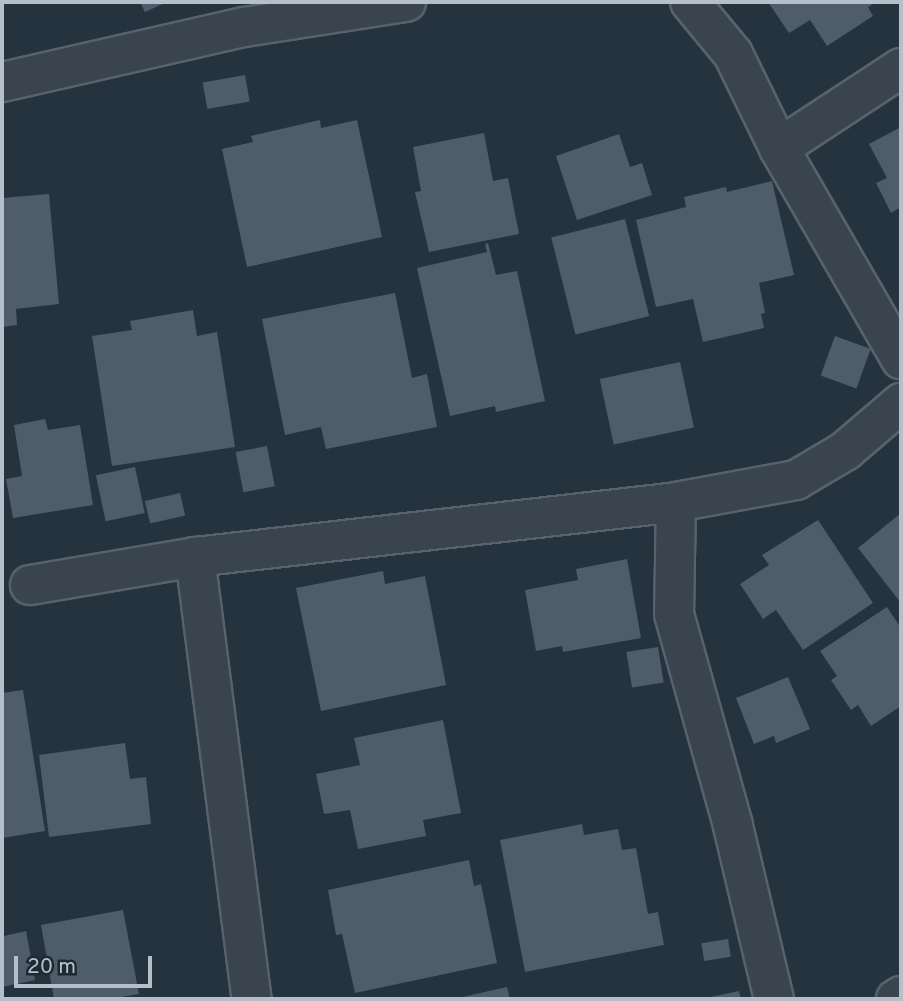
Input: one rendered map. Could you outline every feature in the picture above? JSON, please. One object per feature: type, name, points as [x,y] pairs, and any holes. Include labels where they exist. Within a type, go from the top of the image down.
[{"type":"street","points":[[2,82],[244,27],[406,2]]},
{"type":"street","points":[[690,2],[733,54],[779,148],[901,359]]},
{"type":"street","points":[[779,148],[901,68]]},
{"type":"street","points":[[30,585],[195,557],[676,502],[796,480],[845,451],[901,402]]},
{"type":"street","points":[[676,502],[674,614],[733,826],[774,999]]},
{"type":"street","points":[[195,557],[252,999]]},
{"type":"street","points":[[896,999],[901,996]]},
{"type":"building","points":[[140,2],[167,2],[145,12]]},
{"type":"building","points":[[768,2],[876,2],[868,7],[873,16],[827,46],[810,20],[789,33]]},
{"type":"building","points":[[245,75],[250,102],[207,109],[203,82]]},
{"type":"building","points":[[320,120],[321,128],[357,120],[382,237],[247,267],[222,149],[253,142],[251,136]]},
{"type":"building","points":[[901,127],[901,207],[891,213],[876,183],[887,178],[869,144]]},
{"type":"building","points":[[484,133],[493,181],[508,178],[519,234],[429,252],[415,192],[421,191],[413,147]]},
{"type":"building","points":[[619,134],[630,167],[642,163],[652,195],[577,220],[556,156]]},
{"type":"building","points":[[772,181],[794,275],[759,283],[765,313],[761,314],[764,328],[703,342],[693,299],[656,307],[636,220],[686,207],[684,197],[726,187],[727,192]]},
{"type":"building","points":[[49,194],[59,304],[16,309],[17,325],[2,327],[2,198]]},
{"type":"building","points":[[625,219],[649,316],[575,334],[551,237]]},
{"type":"building","points":[[488,243],[496,275],[517,271],[545,401],[496,412],[495,406],[450,416],[417,268],[487,252],[485,244]]},
{"type":"building","points":[[395,293],[412,378],[427,374],[437,427],[326,449],[321,427],[285,435],[262,319]]},
{"type":"building","points":[[193,310],[197,336],[217,332],[235,447],[112,466],[92,336],[132,330],[130,321]]},
{"type":"building","points":[[835,336],[871,349],[856,388],[821,375]]},
{"type":"building","points":[[680,362],[694,428],[614,445],[600,379]]},
{"type":"building","points":[[45,419],[48,430],[80,425],[93,505],[13,518],[6,479],[22,476],[14,425]]},
{"type":"building","points":[[267,446],[275,486],[243,492],[236,452]]},
{"type":"building","points":[[135,467],[145,513],[106,521],[96,475]]},
{"type":"building","points":[[180,493],[185,515],[150,524],[145,501]]},
{"type":"building","points":[[901,513],[901,603],[858,548]]},
{"type":"building","points":[[818,520],[873,603],[803,650],[776,610],[763,619],[740,584],[769,565],[762,555]]},
{"type":"building","points":[[627,559],[641,638],[563,652],[562,646],[536,651],[525,590],[578,580],[576,569]]},
{"type":"building","points":[[383,571],[385,584],[425,576],[446,685],[321,711],[296,588]]},
{"type":"building","points":[[887,607],[901,628],[901,706],[871,726],[858,705],[851,710],[831,680],[837,676],[820,651]]},
{"type":"building","points":[[658,647],[664,683],[632,688],[626,652]]},
{"type":"building","points":[[788,677],[810,729],[776,743],[774,736],[754,744],[736,698]]},
{"type":"building","points":[[23,690],[45,831],[2,838],[2,693]]},
{"type":"building","points":[[443,720],[461,813],[423,820],[426,836],[358,849],[350,810],[324,814],[316,774],[360,765],[354,738]]},
{"type":"building","points":[[125,743],[130,779],[146,777],[151,824],[49,837],[39,755]]},
{"type":"building","points":[[582,824],[584,835],[618,829],[622,850],[636,848],[648,914],[658,912],[664,945],[525,972],[500,840]]},
{"type":"building","points":[[469,860],[474,886],[481,884],[497,963],[355,993],[342,934],[336,935],[328,890]]},
{"type":"building","points":[[123,910],[139,994],[110,999],[54,999],[41,925]]},
{"type":"building","points":[[2,931],[4,936],[26,931],[35,980],[2,987]]},
{"type":"building","points":[[728,939],[731,957],[704,961],[701,943]]},
{"type":"building","points":[[507,987],[510,999],[458,999],[458,998]]},
{"type":"building","points":[[739,991],[741,999],[706,999],[706,998]]}]
